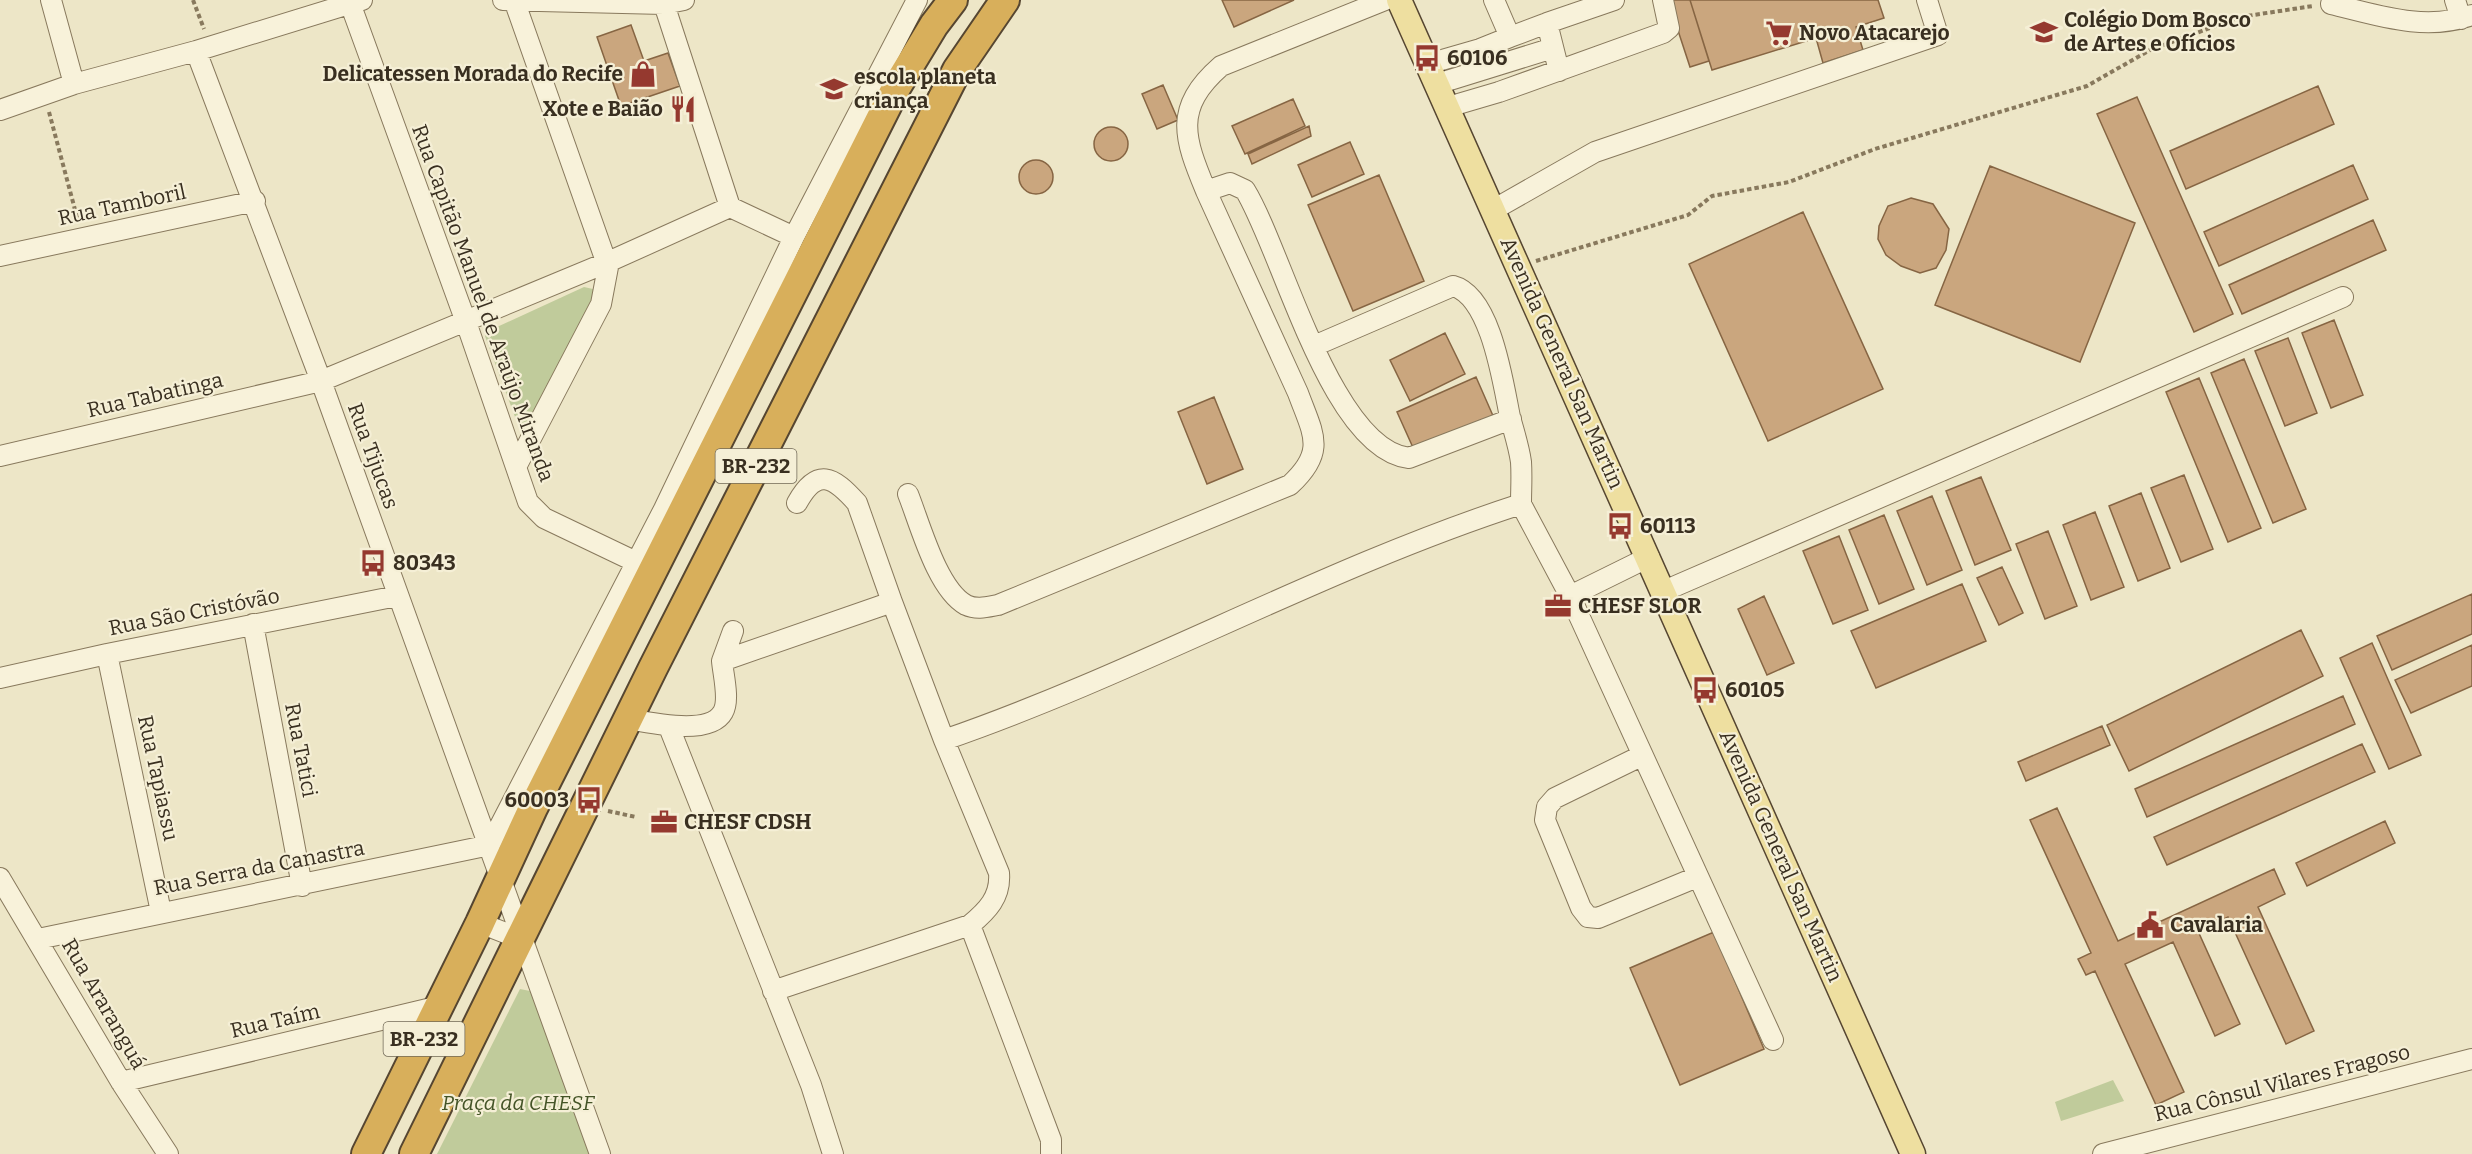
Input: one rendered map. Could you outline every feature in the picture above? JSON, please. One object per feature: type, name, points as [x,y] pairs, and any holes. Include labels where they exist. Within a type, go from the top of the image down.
[{"type":"highway","name":"BR-232","points":[[366,1154],[440,1006],[544,787],[897,86],[934,25],[953,0]]},
{"type":"highway","name":"BR-232","points":[[414,1154],[629,719],[957,70],[1005,0]]},
{"type":"main road","name":"Avenida General San Martin","points":[[1399,0],[1913,1154]]},
{"type":"street","points":[[51,0],[74,84]]},
{"type":"street","points":[[503,0],[619,1],[664,4],[684,0]]},
{"type":"street","points":[[514,0],[608,261],[601,304],[517,465]]},
{"type":"street","points":[[490,845],[636,562],[794,237],[917,0]]},
{"type":"street","points":[[908,494],[950,591],[967,605],[981,608],[998,605],[1290,485],[1303,473],[1313,458],[1312,435],[1308,422],[1298,393],[1206,190],[1190,151],[1186,129],[1190,107],[1202,83],[1221,66],[1385,0]]},
{"type":"street","points":[[1494,0],[1510,37]]},
{"type":"street","points":[[1432,74],[1510,37],[1614,0]]},
{"type":"street","points":[[1448,107],[1559,71],[1663,33],[1669,28],[1670,21],[1664,0]]},
{"type":"street","points":[[1493,210],[1595,152],[1938,34],[1927,0]]},
{"type":"street","points":[[0,110],[74,84],[203,49],[356,2]]},
{"type":"street","name":"Rua Capitão Manuel de Araújo Miranda","points":[[356,2],[517,465],[523,491],[538,514],[636,562]]},
{"type":"street","points":[[664,4],[730,207],[794,237]]},
{"type":"street","points":[[2331,4],[2407,22],[2463,11]]},
{"type":"street","points":[[1547,23],[1559,71]]},
{"type":"street","points":[[1432,74],[1553,48]]},
{"type":"street","name":"Rua Tijucas","points":[[203,49],[255,201],[600,1154]]},
{"type":"street","points":[[1206,190],[1230,183],[1245,190],[1330,379],[1359,425],[1399,456],[1417,456],[1511,419]]},
{"type":"street","name":"Rua Tamboril","points":[[0,256],[255,201]]},
{"type":"street","name":"Rua Tabatinga","points":[[0,456],[321,381],[466,322],[730,207]]},
{"type":"street","points":[[1314,346],[1453,286],[1461,288],[1474,301],[1499,360],[1521,461],[1521,504],[1570,596],[1641,756],[1773,1040]]},
{"type":"street","points":[[1664,591],[2343,297]]},
{"type":"street","points":[[773,991],[970,925],[987,912],[1000,885],[999,873],[944,740],[857,503],[846,490],[831,480],[818,479],[806,486],[797,503]]},
{"type":"street","points":[[944,740],[1150,659],[1322,579],[1521,504]]},
{"type":"street","points":[[1570,596],[1649,557]]},
{"type":"street","name":"Rua São Cristóvão","points":[[0,678],[252,624],[397,596]]},
{"type":"street","points":[[722,661],[892,602]]},
{"type":"street","name":"Rua Tatici","points":[[252,624],[302,885]]},
{"type":"street","points":[[629,719],[669,727],[704,723],[723,714],[726,706],[722,661],[733,631]]},
{"type":"street","name":"Rua Tapiassu","points":[[107,654],[161,912]]},
{"type":"street","points":[[669,727],[811,1085],[833,1154]]},
{"type":"street","points":[[1641,756],[1555,798],[1547,807],[1545,820],[1581,908],[1588,917],[1598,918],[1698,877]]},
{"type":"street","name":"Rua Serra da Canastra","points":[[38,939],[490,845]]},
{"type":"street","name":"Rua Araranguá","points":[[0,878],[121,1082],[168,1154]]},
{"type":"street","points":[[480,923],[521,939]]},
{"type":"street","points":[[970,925],[1051,1140],[1051,1154]]},
{"type":"street","name":"Rua Taím","points":[[121,1082],[440,1006]]},
{"type":"street","name":"Rua Cônsul Vilares Fragoso","points":[[2103,1154],[2472,1059]]},
{"type":"path","points":[[193,0],[203,49]]},
{"type":"path","points":[[1518,267],[1688,215],[1712,196],[1789,182],[1875,149],[2087,86],[2150,50],[2240,17],[2331,4]]},
{"type":"path","points":[[44,94],[82,237]]},
{"type":"path","points":[[587,807],[636,817]]},
{"type":"green space","points":[[584,287],[593,289],[595,295],[528,428],[521,428],[485,336],[486,332]]},
{"type":"green space","name":"Praça da CHESF","points":[[520,989],[530,991],[591,1154],[437,1154]]},
{"type":"green space","points":[[2113,1080],[2124,1101],[2061,1121],[2055,1102]]},
{"type":"building","points":[[1222,0],[1294,0],[1234,27]]},
{"type":"building","points":[[1668,0],[1690,0],[1709,61],[1690,67]]},
{"type":"building","name":"Novo Atacarejo","points":[[1690,0],[1878,0],[1884,18],[1856,27],[1863,50],[1823,63],[1816,38],[1712,70]]},
{"type":"building","name":"Delicatessen Morada do Recife","points":[[631,25],[644,61],[668,53],[680,86],[621,106],[597,37]]},
{"type":"building","points":[[1163,85],[1178,120],[1157,129],[1142,94]]},
{"type":"building","points":[[2318,86],[2334,124],[2186,189],[2170,151]]},
{"type":"building","points":[[2137,97],[2233,314],[2194,332],[2097,114]]},
{"type":"building","points":[[1293,99],[1305,126],[1245,154],[1232,126]]},
{"type":"building","points":[[1309,126],[1311,136],[1252,164],[1248,154]]},
{"type":"building","points":[[1111,127],[1123,132],[1128,144],[1123,156],[1111,161],[1099,156],[1094,144],[1099,132]]},
{"type":"building","points":[[1350,142],[1364,174],[1312,197],[1298,165]]},
{"type":"building","points":[[1036,160],[1048,165],[1053,177],[1048,189],[1036,194],[1024,189],[1019,177],[1024,165]]},
{"type":"building","points":[[2353,165],[2368,199],[2219,266],[2204,232]]},
{"type":"building","points":[[1990,166],[2135,223],[2080,362],[1935,305]]},
{"type":"building","points":[[1379,175],[1424,281],[1353,311],[1308,205]]},
{"type":"building","points":[[1911,198],[1933,204],[1949,229],[1946,250],[1936,268],[1920,273],[1901,266],[1886,255],[1878,239],[1879,226],[1888,206]]},
{"type":"building","points":[[1803,212],[1883,389],[1768,441],[1689,264]]},
{"type":"building","points":[[2373,220],[2386,250],[2242,314],[2229,285]]},
{"type":"building","points":[[2334,320],[2363,395],[2331,408],[2302,333]]},
{"type":"building","points":[[1445,333],[1465,374],[1410,401],[1390,360]]},
{"type":"building","points":[[2288,338],[2317,413],[2285,426],[2255,351]]},
{"type":"building","points":[[2244,359],[2306,509],[2273,523],[2211,373]]},
{"type":"building","points":[[1476,377],[1494,418],[1415,452],[1397,412]]},
{"type":"building","points":[[2199,378],[2261,528],[2228,542],[2166,392]]},
{"type":"building","points":[[1214,397],[1243,469],[1207,484],[1178,412]]},
{"type":"building","points":[[2184,475],[2213,549],[2181,562],[2151,488]]},
{"type":"building","points":[[1981,477],[2011,550],[1975,565],[1946,491]]},
{"type":"building","points":[[2141,493],[2170,568],[2138,581],[2109,506]]},
{"type":"building","points":[[1932,496],[1962,570],[1927,585],[1897,511]]},
{"type":"building","points":[[2095,512],[2124,587],[2091,600],[2063,525]]},
{"type":"building","points":[[1884,515],[1914,589],[1879,604],[1849,530]]},
{"type":"building","points":[[2048,531],[2077,606],[2045,619],[2016,544]]},
{"type":"building","points":[[1839,536],[1868,610],[1833,624],[1803,551]]},
{"type":"building","points":[[2002,567],[2023,613],[1999,625],[1977,578]]},
{"type":"building","points":[[1962,584],[1986,641],[1876,688],[1851,631]]},
{"type":"building","points":[[2472,594],[2472,634],[2392,670],[2377,636]]},
{"type":"building","points":[[1764,596],[1794,663],[1767,675],[1738,609]]},
{"type":"building","points":[[2301,630],[2323,676],[2129,771],[2107,725]]},
{"type":"building","points":[[2372,643],[2421,755],[2389,769],[2340,658]]},
{"type":"building","points":[[2472,645],[2472,686],[2411,713],[2395,680]]},
{"type":"building","points":[[2343,696],[2355,724],[2147,817],[2135,789]]},
{"type":"building","points":[[2102,726],[2110,745],[2026,781],[2018,762]]},
{"type":"building","points":[[2362,744],[2375,772],[2167,865],[2154,837]]},
{"type":"building","points":[[2057,808],[2118,941],[2274,869],[2285,894],[2258,907],[2314,1031],[2286,1044],[2228,917],[2198,931],[2240,1024],[2215,1036],[2173,942],[2125,964],[2184,1092],[2156,1105],[2095,971],[2086,975],[2078,959],[2091,953],[2030,820]]},
{"type":"building","points":[[2385,821],[2395,843],[2307,886],[2296,863]]},
{"type":"building","points":[[1714,932],[1764,1049],[1680,1085],[1630,968]]},
{"type":"place","name":"Colégio Dom Bosco de Artes e Ofícios","points":[[2044,32]]},
{"type":"place","name":"Novo Atacarejo","points":[[1779,33]]},
{"type":"place","name":"60106","points":[[1427,58]]},
{"type":"place","name":"Delicatessen Morada do Recife","points":[[643,74]]},
{"type":"place","name":"escola planeta criança","points":[[834,89]]},
{"type":"place","name":"Xote e Baião","points":[[683,109]]},
{"type":"place","name":"60113","points":[[1620,526]]},
{"type":"place","name":"80343","points":[[373,563]]},
{"type":"place","name":"CHESF SLOR","points":[[1558,606]]},
{"type":"place","name":"60105","points":[[1705,690]]},
{"type":"place","name":"60003","points":[[589,800]]},
{"type":"place","name":"CHESF CDSH","points":[[664,822]]},
{"type":"place","name":"Cavalaria","points":[[2150,925]]}]
